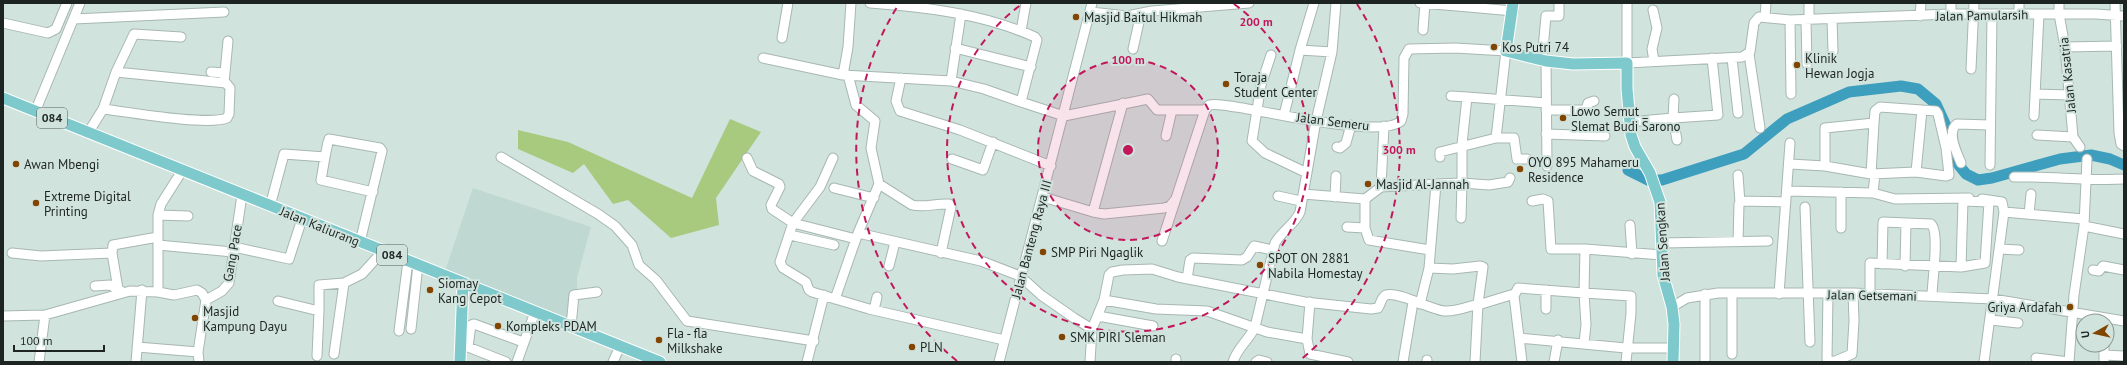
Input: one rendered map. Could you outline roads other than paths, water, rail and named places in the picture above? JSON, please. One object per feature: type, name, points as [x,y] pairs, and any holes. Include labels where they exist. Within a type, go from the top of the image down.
[{"type":"main road","points":[[1513,7],[1506,51],[1544,60],[1578,64],[1628,63],[1629,122]]},
{"type":"main road","name":"Jalan Kaliurang","points":[[3,98],[124,148],[660,362]]},
{"type":"main road","name":"Jalan Sengkan","points":[[1629,122],[1635,146],[1659,193],[1664,283],[1672,307],[1674,324],[1674,362]]},
{"type":"main road","points":[[460,362],[463,283]]},
{"type":"street","points":[[3,23],[48,33],[56,29],[67,3]]},
{"type":"street","points":[[35,112],[80,3]]},
{"type":"street","points":[[782,38],[788,3]]},
{"type":"street","points":[[835,299],[857,236],[879,184],[871,148],[875,121],[855,103],[845,75],[851,3]]},
{"type":"street","points":[[870,3],[900,4],[961,14],[1021,31],[1037,40],[1021,102]]},
{"type":"street","points":[[1021,31],[1026,3]]},
{"type":"street","points":[[1092,7],[1127,16],[1141,13],[1152,7],[1249,3]]},
{"type":"street","points":[[1284,115],[1300,50],[1314,3]]},
{"type":"street","points":[[1233,362],[1237,352],[1250,337],[1255,327],[1273,250],[1279,236],[1298,217],[1316,121],[1332,52],[1336,3]]},
{"type":"street","points":[[1420,3],[1513,7]]},
{"type":"street","points":[[1423,30],[1425,3]]},
{"type":"street","points":[[1547,166],[1544,60],[1546,16],[1559,16],[1559,3]]},
{"type":"street","points":[[1627,3],[1628,63],[1732,58],[1749,54]]},
{"type":"street","points":[[1760,128],[1749,54],[1755,20],[1759,17],[1765,17],[1766,3]]},
{"type":"street","points":[[1807,64],[1810,3]]},
{"type":"street","points":[[1920,16],[1921,3]]},
{"type":"street","points":[[1951,3],[1951,14]]},
{"type":"street","points":[[1971,69],[1974,3]]},
{"type":"street","points":[[2019,3],[2019,14]]},
{"type":"street","name":"Jalan Kasatria","points":[[2059,3],[2059,14],[2065,47],[2073,137]]},
{"type":"street","points":[[2115,3],[2120,16],[2116,46],[2121,106],[2122,145]]},
{"type":"street","name":"Jalan Banteng Raya III","points":[[999,362],[1020,276],[1037,219],[1092,7]]},
{"type":"street","points":[[1653,10],[1657,28],[1652,49],[1654,61]]},
{"type":"street","points":[[74,18],[224,12]]},
{"type":"street","points":[[1133,49],[1141,13]]},
{"type":"street","points":[[951,81],[961,14]]},
{"type":"street","name":"Jalan Pamularsih","points":[[1765,17],[1790,20],[1808,20],[1951,14],[2059,14],[2120,16]]},
{"type":"street","points":[[1990,165],[1992,14]]},
{"type":"street","points":[[2034,116],[2039,14]]},
{"type":"street","points":[[1832,19],[1833,51]]},
{"type":"street","points":[[1790,20],[1791,94]]},
{"type":"street","points":[[88,133],[103,109],[116,72],[138,24]]},
{"type":"street","points":[[134,34],[181,37]]},
{"type":"street","points":[[224,78],[228,41]]},
{"type":"street","points":[[2065,47],[2116,46]]},
{"type":"street","points":[[955,48],[1030,67]]},
{"type":"street","name":"Jalan Semeru","points":[[1205,110],[1211,104],[1256,110],[1316,121],[1351,125],[1384,126],[1399,123],[1403,116],[1404,58],[1409,49],[1455,48],[1506,51]]},
{"type":"street","points":[[1300,50],[1332,52]]},
{"type":"street","points":[[1496,138],[1506,51]]},
{"type":"street","points":[[1271,55],[1256,110],[1252,142],[1265,153],[1307,173]]},
{"type":"street","points":[[763,58],[845,75],[951,81],[984,89],[1064,116],[1148,99],[1152,101],[1155,110],[1205,110],[1162,241]]},
{"type":"street","points":[[1629,122],[1718,115],[1712,58]]},
{"type":"street","points":[[1732,58],[1738,113]]},
{"type":"street","points":[[116,72],[224,78]]},
{"type":"street","points":[[103,109],[158,116],[223,120],[229,114],[230,88],[224,78],[211,72]]},
{"type":"street","points":[[901,78],[896,101],[900,111],[911,116],[935,121],[1051,166]]},
{"type":"street","points":[[2035,94],[2070,95]]},
{"type":"street","points":[[1451,96],[1467,96],[1500,103],[1586,110],[1588,103],[1594,101]]},
{"type":"street","points":[[1461,218],[1462,146],[1467,96]]},
{"type":"street","points":[[1674,99],[1672,118],[1677,140]]},
{"type":"street","points":[[1092,212],[1123,103]]},
{"type":"street","points":[[1790,164],[1825,166],[1873,174],[1916,172],[1946,176],[1949,175],[1946,148],[1936,111],[1878,107],[1875,111],[1874,123],[1873,174],[1874,193]]},
{"type":"street","points":[[1166,136],[1172,110]]},
{"type":"street","points":[[1916,172],[1922,110]]},
{"type":"street","points":[[1825,166],[1825,128],[1874,123]]},
{"type":"street","points":[[1960,163],[1953,141],[1952,131],[1955,126],[1958,124],[1990,125]]},
{"type":"street","points":[[1337,147],[1340,148],[1346,143],[1351,125]]},
{"type":"street","points":[[1381,187],[1384,126]]},
{"type":"street","points":[[1546,134],[1605,136]]},
{"type":"street","points":[[2037,135],[2073,137],[2080,147]]},
{"type":"street","points":[[1440,157],[1440,152],[1462,146],[1496,138],[1514,138],[1517,159],[1527,159]]},
{"type":"street","points":[[360,242],[373,192],[383,153],[381,149],[328,140],[320,180],[373,192]]},
{"type":"street","points":[[952,159],[983,170],[992,142]]},
{"type":"street","points":[[1779,294],[1790,164],[1790,143]]},
{"type":"street","points":[[270,206],[284,154],[325,157]]},
{"type":"street","points":[[501,157],[598,214],[615,226],[632,245],[639,265],[656,280],[687,321],[814,341]]},
{"type":"street","points":[[747,158],[753,171],[779,184],[780,187],[771,208],[793,223],[895,242],[981,261],[1020,276],[1063,311],[1092,329]]},
{"type":"street","points":[[833,158],[820,187],[793,223],[780,265],[806,282],[808,290],[874,310],[1004,340]]},
{"type":"street","points":[[2036,358],[2069,362],[2074,295],[2084,223],[2087,159]]},
{"type":"street","points":[[158,292],[158,215],[161,204],[182,171]]},
{"type":"street","points":[[1738,175],[1740,203],[1738,242]]},
{"type":"street","points":[[1335,197],[1336,176]]},
{"type":"street","points":[[2014,177],[2033,176],[2086,180],[2124,179]]},
{"type":"street","points":[[1278,196],[1365,198],[1381,187],[1462,183],[1501,184],[1508,182],[1510,178]]},
{"type":"street","points":[[879,184],[912,205],[949,204],[951,211],[941,253]]},
{"type":"street","points":[[1403,362],[1416,303],[1430,268],[1430,250],[1436,184]]},
{"type":"street","points":[[834,188],[874,198]]},
{"type":"street","points":[[1788,191],[1874,193],[1895,199],[1994,199],[2002,202],[2004,212],[1992,299],[1991,320],[1984,362]]},
{"type":"street","points":[[1841,192],[1841,228]]},
{"type":"street","points":[[2029,214],[2031,194]]},
{"type":"street","name":"Gang Pace","points":[[206,300],[228,286],[231,277],[233,249],[242,195]]},
{"type":"street","points":[[1042,199],[1104,214],[1164,208],[1170,206],[1177,196]]},
{"type":"street","points":[[1365,198],[1367,238],[1370,241],[1430,250]]},
{"type":"street","points":[[1532,201],[1543,199],[1548,201],[1551,249],[1662,255]]},
{"type":"street","points":[[1740,203],[1744,201],[1786,202]]},
{"type":"street","points":[[1870,294],[1870,263],[1905,266],[1961,267],[1983,264],[1986,262],[1989,202],[1963,201],[1961,267]]},
{"type":"street","points":[[1805,207],[1810,342]]},
{"type":"street","points":[[2004,212],[2029,214],[2084,223],[2124,234]]},
{"type":"street","points":[[158,215],[188,216]]},
{"type":"street","points":[[120,290],[112,253],[113,245],[158,241],[233,249],[288,259],[291,256],[302,219]]},
{"type":"street","points":[[1882,264],[1883,222],[1928,222],[1934,227],[1934,296]]},
{"type":"street","points":[[1905,266],[1906,222]]},
{"type":"street","points":[[1630,225],[1632,254]]},
{"type":"street","points":[[1347,227],[1366,228]]},
{"type":"street","points":[[790,235],[834,245]]},
{"type":"street","points":[[1662,243],[1768,241]]},
{"type":"street","points":[[889,266],[895,242]]},
{"type":"street","points":[[1187,279],[1190,260],[1193,258],[1240,260],[1247,257],[1254,246],[1273,250]]},
{"type":"street","points":[[1999,249],[2019,250]]},
{"type":"street","points":[[1584,343],[1586,325],[1584,294],[1585,250]]},
{"type":"street","points":[[317,356],[319,312],[318,286],[328,283],[344,283],[367,270],[383,251]]},
{"type":"street","points":[[12,253],[41,256],[112,253]]},
{"type":"street","points":[[411,329],[413,263]]},
{"type":"street","points":[[399,331],[413,263]]},
{"type":"street","points":[[1430,268],[1453,269],[1482,266],[1478,304],[1475,362]]},
{"type":"street","points":[[2093,270],[2099,271],[2104,266],[2124,270]]},
{"type":"street","points":[[1090,362],[1092,329],[1104,300],[1109,275],[1112,272],[1152,270],[1187,279],[1310,302],[1371,309],[1379,307],[1383,297],[1388,294],[1397,295],[1416,303],[1445,311],[1514,294]]},
{"type":"street","points":[[334,354],[344,283]]},
{"type":"street","points":[[94,286],[110,286],[120,290]]},
{"type":"street","points":[[1522,362],[1514,294],[1516,289],[1520,288],[1584,294],[1631,296],[1632,313],[1626,348],[1626,362]]},
{"type":"street","points":[[3,316],[45,315],[120,290],[142,290],[174,295],[197,290],[202,293],[206,300],[198,352],[199,362]]},
{"type":"street","points":[[136,362],[142,290]]},
{"type":"street","points":[[1546,290],[1546,309]]},
{"type":"street","points":[[571,326],[574,295],[597,292]]},
{"type":"street","points":[[1732,293],[1732,354]]},
{"type":"street","points":[[1828,293],[1827,359],[1830,362],[1833,362],[1852,354],[1854,321],[1853,293]]},
{"type":"street","name":"Jalan Getsemani","points":[[1672,307],[1687,298],[1705,294],[1853,293],[1992,299],[2073,313]]},
{"type":"street","points":[[1705,294],[1705,362]]},
{"type":"street","points":[[807,362],[814,341],[824,295]]},
{"type":"street","points":[[874,310],[877,297]]},
{"type":"street","points":[[1104,300],[1156,309],[1207,311],[1267,332],[1307,339]]},
{"type":"street","points":[[278,301],[319,312]]},
{"type":"street","points":[[1310,302],[1307,339],[1310,354],[1348,362]]},
{"type":"street","points":[[517,362],[535,312]]},
{"type":"street","points":[[39,362],[45,315]]},
{"type":"street","points":[[1098,316],[1153,326]]},
{"type":"street","points":[[1991,320],[2018,323]]},
{"type":"street","points":[[506,362],[468,347],[471,325],[474,324],[523,342]]},
{"type":"street","points":[[1520,338],[1558,340],[1626,348],[1674,348]]},
{"type":"street","points":[[1554,362],[1558,340]]},
{"type":"street","points":[[613,362],[620,346]]},
{"type":"street","points":[[137,347],[198,352]]},
{"type":"street","points":[[2104,359],[2124,356]]},
{"type":"street","points":[[1256,362],[1259,360],[1267,362]]},
{"type":"waterway","points":[[1628,170],[1648,180],[1662,180],[1744,154],[1787,119],[1849,92],[1901,86],[1918,89],[1936,104],[1947,128],[1954,159],[1966,174],[1978,180],[1992,178],[2060,159],[2091,155],[2110,159],[2124,165]]},
{"type":"place","name":"Masjid Baitul Hikmah","points":[[1076,17]]},
{"type":"place","name":"Kos Putri 74","points":[[1494,47]]},
{"type":"place","name":"Klinik Hewan Jogja","points":[[1797,65]]},
{"type":"place","name":"Toraja Student Center","points":[[1226,84]]},
{"type":"place","name":"Lowo Semut _ Slemat Budi Sarono","points":[[1563,118]]},
{"type":"place","name":"Awan Mbengi","points":[[16,164]]},
{"type":"place","name":"OYO 895 Mahameru Residence","points":[[1520,169]]},
{"type":"place","name":"Masjid Al-Jannah","points":[[1368,184]]},
{"type":"place","name":"Extreme Digital Printing","points":[[36,203]]},
{"type":"place","name":"SMP Piri Ngaglik","points":[[1043,252]]},
{"type":"place","name":"SPOT ON 2881 Nabila Homestay","points":[[1260,265]]},
{"type":"place","name":"Siomay Kang Cepot","points":[[430,290]]},
{"type":"place","name":"Griya Ardafah","points":[[2070,307]]},
{"type":"place","name":"Masjid Kampung Dayu","points":[[195,318]]},
{"type":"place","name":"Kompleks PDAM","points":[[498,326]]},
{"type":"place","name":"SMK PIRI Sleman","points":[[1062,337]]},
{"type":"place","name":"Fla - fla Milkshake","points":[[659,340]]},
{"type":"place","name":"PLN","points":[[912,347]]}]
